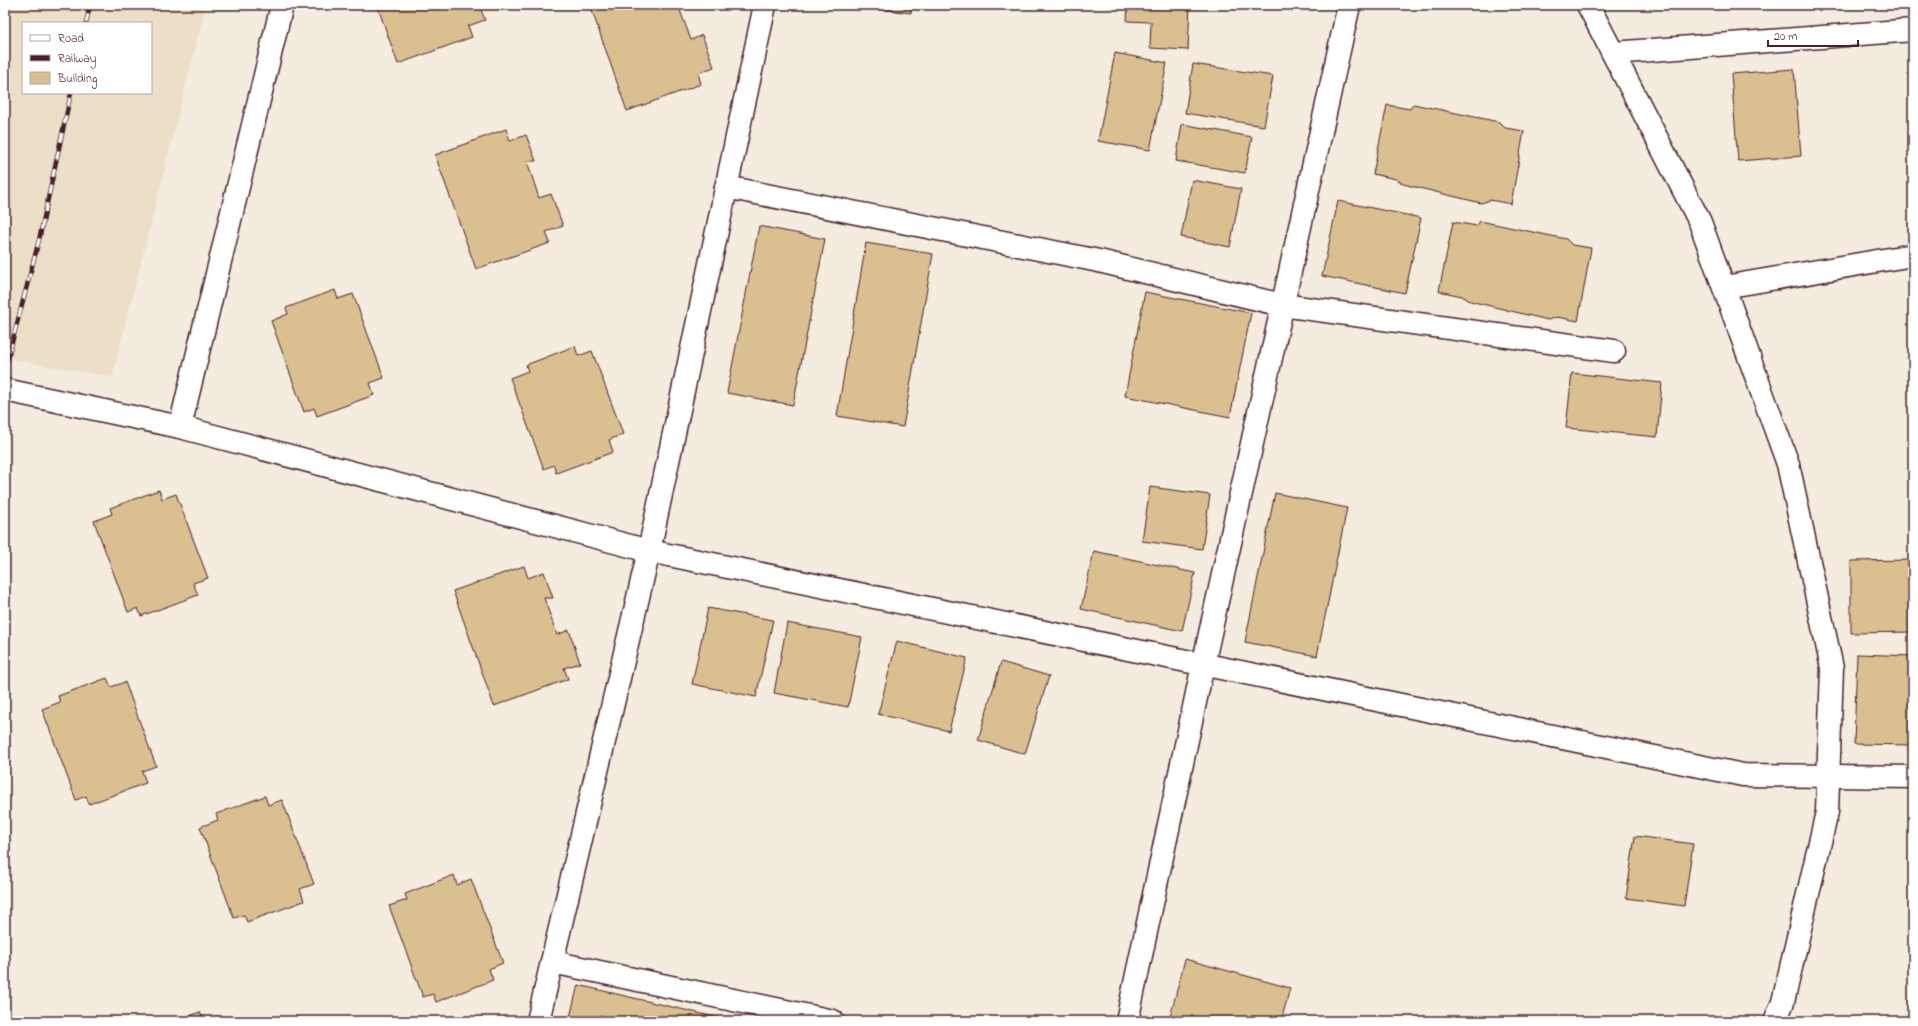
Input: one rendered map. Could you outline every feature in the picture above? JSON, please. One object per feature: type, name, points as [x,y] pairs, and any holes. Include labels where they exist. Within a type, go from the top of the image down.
[{"type":"street","points":[[180,427],[282,5]]},
{"type":"street","points":[[538,1021],[649,551],[765,5]]},
{"type":"street","points":[[1127,1021],[1203,665],[1348,5]]},
{"type":"street","points":[[1588,5],[1700,222],[1724,287],[1788,464],[1832,668],[1827,812],[1783,1002],[1775,1021]]},
{"type":"street","points":[[1613,53],[1913,30]]},
{"type":"street","points":[[726,187],[1099,261],[1282,305],[1614,351]]},
{"type":"street","points":[[1724,287],[1913,255]]},
{"type":"street","points":[[5,390],[180,427],[649,551],[1743,775],[1913,777]]},
{"type":"street","points":[[552,962],[833,1021]]},
{"type":"shaded area","points":[[5,5],[206,5],[112,377],[5,358]]},
{"type":"building","points":[[377,5],[479,5],[485,20],[468,26],[472,37],[398,64]]},
{"type":"building","points":[[590,5],[678,5],[691,40],[702,35],[714,67],[698,73],[701,84],[627,111]]},
{"type":"building","points":[[849,5],[911,5],[911,13]]},
{"type":"building","points":[[1128,5],[1190,5],[1188,50],[1150,48],[1151,22],[1127,21]]},
{"type":"building","points":[[1115,53],[1167,63],[1150,150],[1098,141]]},
{"type":"building","points":[[1193,64],[1273,76],[1264,126],[1185,113]]},
{"type":"building","points":[[1794,69],[1801,156],[1738,161],[1731,74]]},
{"type":"building","points":[[1413,104],[1499,122],[1505,128],[1524,131],[1511,204],[1490,200],[1481,203],[1403,184],[1396,179],[1373,174],[1387,105],[1410,109]]},
{"type":"building","points":[[1182,124],[1252,137],[1245,173],[1176,161]]},
{"type":"building","points":[[506,129],[510,141],[526,135],[536,161],[527,161],[539,198],[551,194],[563,226],[546,232],[550,243],[476,269],[435,155]]},
{"type":"building","points":[[1192,180],[1241,189],[1230,247],[1181,237]]},
{"type":"building","points":[[1338,201],[1421,218],[1405,293],[1322,276]]},
{"type":"building","points":[[1480,221],[1566,239],[1572,245],[1591,248],[1578,321],[1557,317],[1548,320],[1470,301],[1462,296],[1439,291],[1453,222],[1477,226]]},
{"type":"building","points":[[759,226],[825,239],[793,405],[727,393]]},
{"type":"building","points":[[866,243],[933,254],[903,427],[837,416]]},
{"type":"building","points":[[335,290],[338,299],[353,294],[384,378],[370,383],[374,395],[317,416],[314,408],[304,412],[271,321],[288,314],[286,308]]},
{"type":"building","points":[[1145,292],[1251,313],[1230,417],[1125,396]]},
{"type":"building","points":[[575,346],[578,356],[592,351],[623,434],[609,440],[613,452],[556,473],[554,465],[544,469],[510,378],[528,371],[526,365]]},
{"type":"building","points":[[1572,373],[1662,383],[1657,437],[1566,428]]},
{"type":"building","points":[[1150,487],[1210,495],[1202,549],[1142,541]]},
{"type":"building","points":[[159,490],[162,499],[176,494],[208,578],[193,583],[198,595],[141,616],[138,608],[128,612],[94,521],[112,514],[110,508]]},
{"type":"building","points":[[1275,493],[1347,508],[1317,656],[1245,642]]},
{"type":"building","points":[[1094,551],[1195,573],[1182,631],[1081,609]]},
{"type":"building","points":[[1913,560],[1913,632],[1851,633],[1851,561]]},
{"type":"building","points":[[524,566],[528,578],[544,572],[553,598],[544,598],[557,635],[569,630],[580,663],[564,668],[568,679],[494,706],[453,591]]},
{"type":"building","points":[[708,608],[773,620],[756,697],[692,684]]},
{"type":"building","points":[[787,623],[862,637],[848,707],[774,693]]},
{"type":"building","points":[[897,641],[967,658],[949,731],[878,714]]},
{"type":"building","points":[[1857,654],[1913,656],[1913,745],[1854,744]]},
{"type":"building","points":[[1001,662],[1049,676],[1025,754],[978,740]]},
{"type":"building","points":[[107,678],[111,687],[125,682],[156,766],[142,771],[146,783],[89,804],[86,796],[76,800],[42,709],[60,702],[58,696]]},
{"type":"building","points":[[265,796],[268,805],[282,800],[314,884],[300,889],[304,901],[247,922],[244,915],[234,918],[200,827],[218,820],[216,814]]},
{"type":"building","points":[[1635,836],[1693,844],[1684,906],[1626,898]]},
{"type":"building","points":[[454,875],[457,885],[471,879],[503,963],[489,969],[493,980],[436,1002],[433,994],[423,997],[389,906],[407,900],[405,894]]},
{"type":"building","points":[[1185,959],[1290,988],[1281,1021],[1169,1021]]},
{"type":"building","points":[[578,985],[732,1021],[569,1021]]},
{"type":"building","points":[[200,1012],[204,1021],[176,1021]]},
{"type":"building","points":[[218,1016],[220,1021],[204,1021]]},
{"type":"railway","points":[[86,22],[90,5]]},
{"type":"railway","points":[[5,369],[39,240],[71,94]]}]
